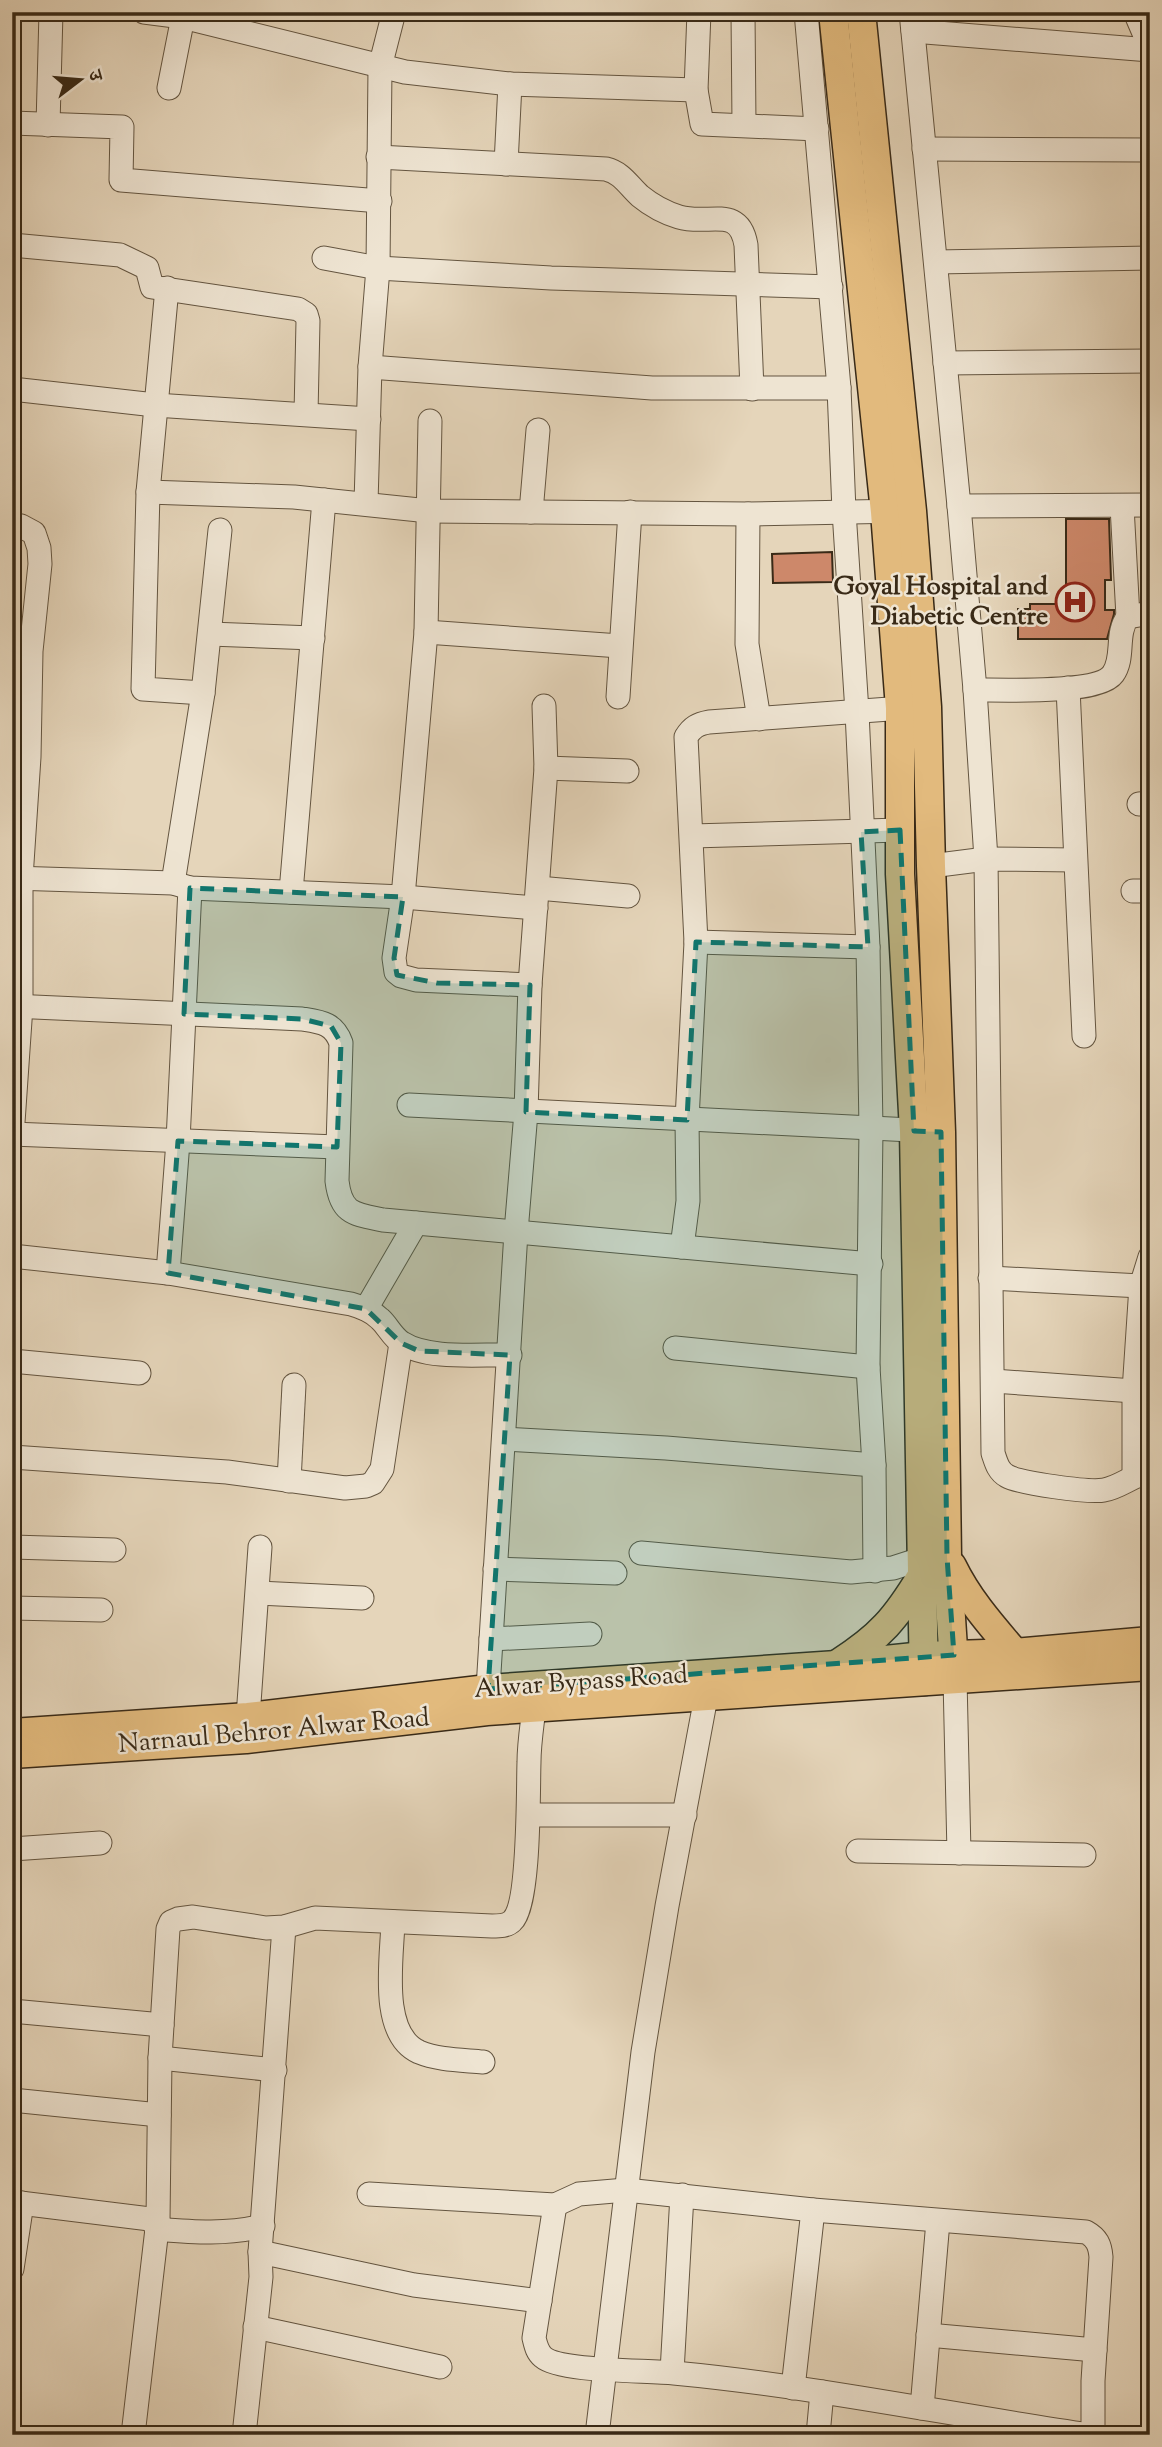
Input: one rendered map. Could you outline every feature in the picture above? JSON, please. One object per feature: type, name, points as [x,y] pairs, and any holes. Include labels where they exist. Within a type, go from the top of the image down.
[{"type":"main road","points":[[834,12],[899,511]]},
{"type":"main road","points":[[861,12],[914,708],[931,866],[928,1131],[930,1564],[924,1668]]},
{"type":"main road","points":[[914,708],[900,830],[928,1131]]},
{"type":"main road","points":[[930,1564],[962,1588],[1015,1653]]},
{"type":"main road","points":[[837,1665],[886,1628],[901,1611],[930,1564]]},
{"type":"main road","points":[[930,1564],[955,1667]]},
{"type":"main road","points":[[955,1667],[1015,1653],[1150,1641]]},
{"type":"main road","name":"Alwar Bypass Road","points":[[12,1733],[248,1717],[488,1689],[837,1665],[924,1668]]},
{"type":"main road","points":[[955,1667],[1150,1666]]},
{"type":"main road","name":"Narnaul Behror Alwar Road","points":[[12,1754],[246,1739],[487,1711],[706,1697],[924,1668],[955,1667]]},
{"type":"street","points":[[48,125],[51,12]]},
{"type":"street","points":[[144,12],[183,14],[405,72],[510,84],[696,90]]},
{"type":"street","points":[[366,503],[370,367],[379,268],[380,67],[394,12]]},
{"type":"street","points":[[699,12],[696,90],[702,124],[817,130]]},
{"type":"street","points":[[743,12],[744,125]]},
{"type":"street","points":[[806,12],[839,388],[868,947],[871,1129],[868,1367],[875,1571]]},
{"type":"street","points":[[1135,12],[1150,48],[912,22],[975,690],[986,859],[993,1453],[1003,1473],[1010,1478],[1096,1491],[1117,1486],[1142,1474],[1134,1391],[1144,1341],[1141,1286],[1150,1257]]},
{"type":"street","points":[[169,88],[183,14]]},
{"type":"street","points":[[506,164],[510,84]]},
{"type":"street","points":[[12,123],[122,127],[121,180],[380,201]]},
{"type":"street","points":[[924,149],[1150,150]]},
{"type":"street","points":[[378,158],[606,169],[616,171],[649,202],[678,217],[734,221],[741,226],[745,235],[752,389]]},
{"type":"street","points":[[12,245],[120,255],[146,268],[152,287],[290,306],[306,314],[309,329],[306,414]]},
{"type":"street","points":[[324,258],[379,268],[576,279],[831,287]]},
{"type":"street","points":[[936,262],[1150,258]]},
{"type":"street","points":[[167,288],[148,492],[143,689],[203,693]]},
{"type":"street","points":[[945,363],[1150,361]]},
{"type":"street","points":[[370,367],[652,388],[839,388]]},
{"type":"street","points":[[12,389],[155,405],[369,419]]},
{"type":"street","points":[[430,421],[426,632],[403,898],[394,958],[397,972],[401,976],[437,983],[530,985]]},
{"type":"street","points":[[531,512],[538,430]]},
{"type":"street","points":[[148,492],[293,497],[429,511],[748,514],[899,511]]},
{"type":"street","points":[[291,892],[324,500]]},
{"type":"street","points":[[959,506],[1150,505]]},
{"type":"street","points":[[975,690],[1068,688],[1107,681],[1114,672],[1120,650],[1122,624],[1139,615],[1122,506]]},
{"type":"street","points":[[618,696],[630,512]]},
{"type":"street","points":[[748,514],[747,643],[760,719]]},
{"type":"street","points":[[12,524],[34,533],[40,564],[22,650],[12,1135],[338,1147]]},
{"type":"street","points":[[168,1273],[184,1014],[181,885],[220,530]]},
{"type":"street","points":[[426,632],[620,646]]},
{"type":"street","points":[[210,634],[313,638]]},
{"type":"street","points":[[1068,688],[1084,1036]]},
{"type":"street","points":[[488,1689],[526,1112],[530,985],[546,768],[544,706]]},
{"type":"street","points":[[682,1247],[688,1200],[687,1120],[696,942],[686,737],[698,724],[709,722],[914,708]]},
{"type":"street","points":[[546,768],[626,771]]},
{"type":"street","points":[[692,836],[900,830]]},
{"type":"street","points":[[931,866],[986,859],[1075,860]]},
{"type":"street","points":[[17,878],[403,898],[628,896]]},
{"type":"street","points":[[696,942],[868,947]]},
{"type":"street","points":[[16,1006],[302,1019],[331,1026],[341,1043],[337,1181],[339,1195],[351,1213],[416,1223],[871,1264]]},
{"type":"street","points":[[409,1105],[928,1131]]},
{"type":"street","points":[[366,1308],[416,1223]]},
{"type":"street","points":[[12,1256],[168,1273],[366,1308],[380,1319],[401,1343],[419,1351],[443,1354],[510,1354]]},
{"type":"street","points":[[990,1278],[1141,1286]]},
{"type":"street","points":[[12,1457],[214,1471],[356,1488],[366,1486],[378,1477],[382,1469],[401,1343]]},
{"type":"street","points":[[675,1348],[868,1367]]},
{"type":"street","points":[[12,1361],[139,1373]]},
{"type":"street","points":[[993,1381],[1134,1391]]},
{"type":"street","points":[[289,1481],[294,1385]]},
{"type":"street","points":[[504,1439],[666,1448],[873,1465]]},
{"type":"street","points":[[12,1547],[114,1550]]},
{"type":"street","points":[[248,1717],[260,1547]]},
{"type":"street","points":[[640,1553],[851,1573],[930,1564]]},
{"type":"street","points":[[495,1569],[615,1573]]},
{"type":"street","points":[[258,1592],[362,1598]]},
{"type":"street","points":[[12,1608],[101,1610]]},
{"type":"street","points":[[491,1639],[590,1634]]},
{"type":"street","points":[[955,1667],[959,1853]]},
{"type":"street","points":[[597,2435],[643,2052],[706,1697]]},
{"type":"street","points":[[133,2435],[157,2225],[160,2058],[168,1928],[171,1922],[193,1917],[266,1928],[284,1927],[315,1918],[492,1926],[513,1921],[519,1909],[522,1890],[529,1815],[528,1759],[534,1708]]},
{"type":"street","points":[[529,1815],[685,1815]]},
{"type":"street","points":[[12,1849],[100,1843]]},
{"type":"street","points":[[858,1850],[1084,1855]]},
{"type":"street","points":[[393,1922],[391,2004],[401,2037],[422,2053],[440,2058],[483,2062]]},
{"type":"street","points":[[245,2435],[261,2277],[260,2252],[284,1927]]},
{"type":"street","points":[[12,2011],[162,2025]]},
{"type":"street","points":[[160,2058],[275,2070]]},
{"type":"street","points":[[12,2100],[159,2115]]},
{"type":"street","points":[[369,2194],[555,2205],[579,2194],[626,2190],[813,2210],[1075,2230],[1093,2236],[1100,2245],[1101,2257],[1091,2435],[996,2428],[922,2408],[793,2388],[672,2372],[603,2369],[554,2363],[543,2358],[536,2349],[534,2338],[555,2205]]},
{"type":"street","points":[[672,2372],[682,2195]]},
{"type":"street","points":[[12,2269],[17,2202],[157,2225],[227,2232],[263,2226]]},
{"type":"street","points":[[793,2388],[813,2210]]},
{"type":"street","points":[[922,2408],[938,2221]]},
{"type":"street","points":[[260,2252],[414,2285],[540,2301]]},
{"type":"street","points":[[255,2327],[440,2367]]},
{"type":"street","points":[[928,2334],[1095,2350]]},
{"type":"street","points":[[818,2435],[822,2392]]},
{"type":"highlighted area","points":[[900,830],[914,1131],[941,1132],[947,1557],[954,1655],[488,1689],[510,1355],[419,1351],[401,1343],[366,1309],[168,1273],[178,1141],[337,1147],[341,1043],[331,1026],[302,1019],[184,1014],[190,888],[403,897],[394,958],[397,975],[437,983],[530,985],[526,1112],[687,1120],[696,942],[868,947],[861,832]]},
{"type":"building","points":[[1066,519],[1109,519],[1111,580],[1105,580],[1105,610],[1114,610],[1114,614],[1107,639],[1018,639],[1018,609],[1030,609],[1030,604],[1066,604]]},
{"type":"building","points":[[832,552],[833,582],[773,583],[772,554]]},
{"type":"place","name":"Goyal Hospital and Diabetic Centre","points":[[1075,602]]}]
